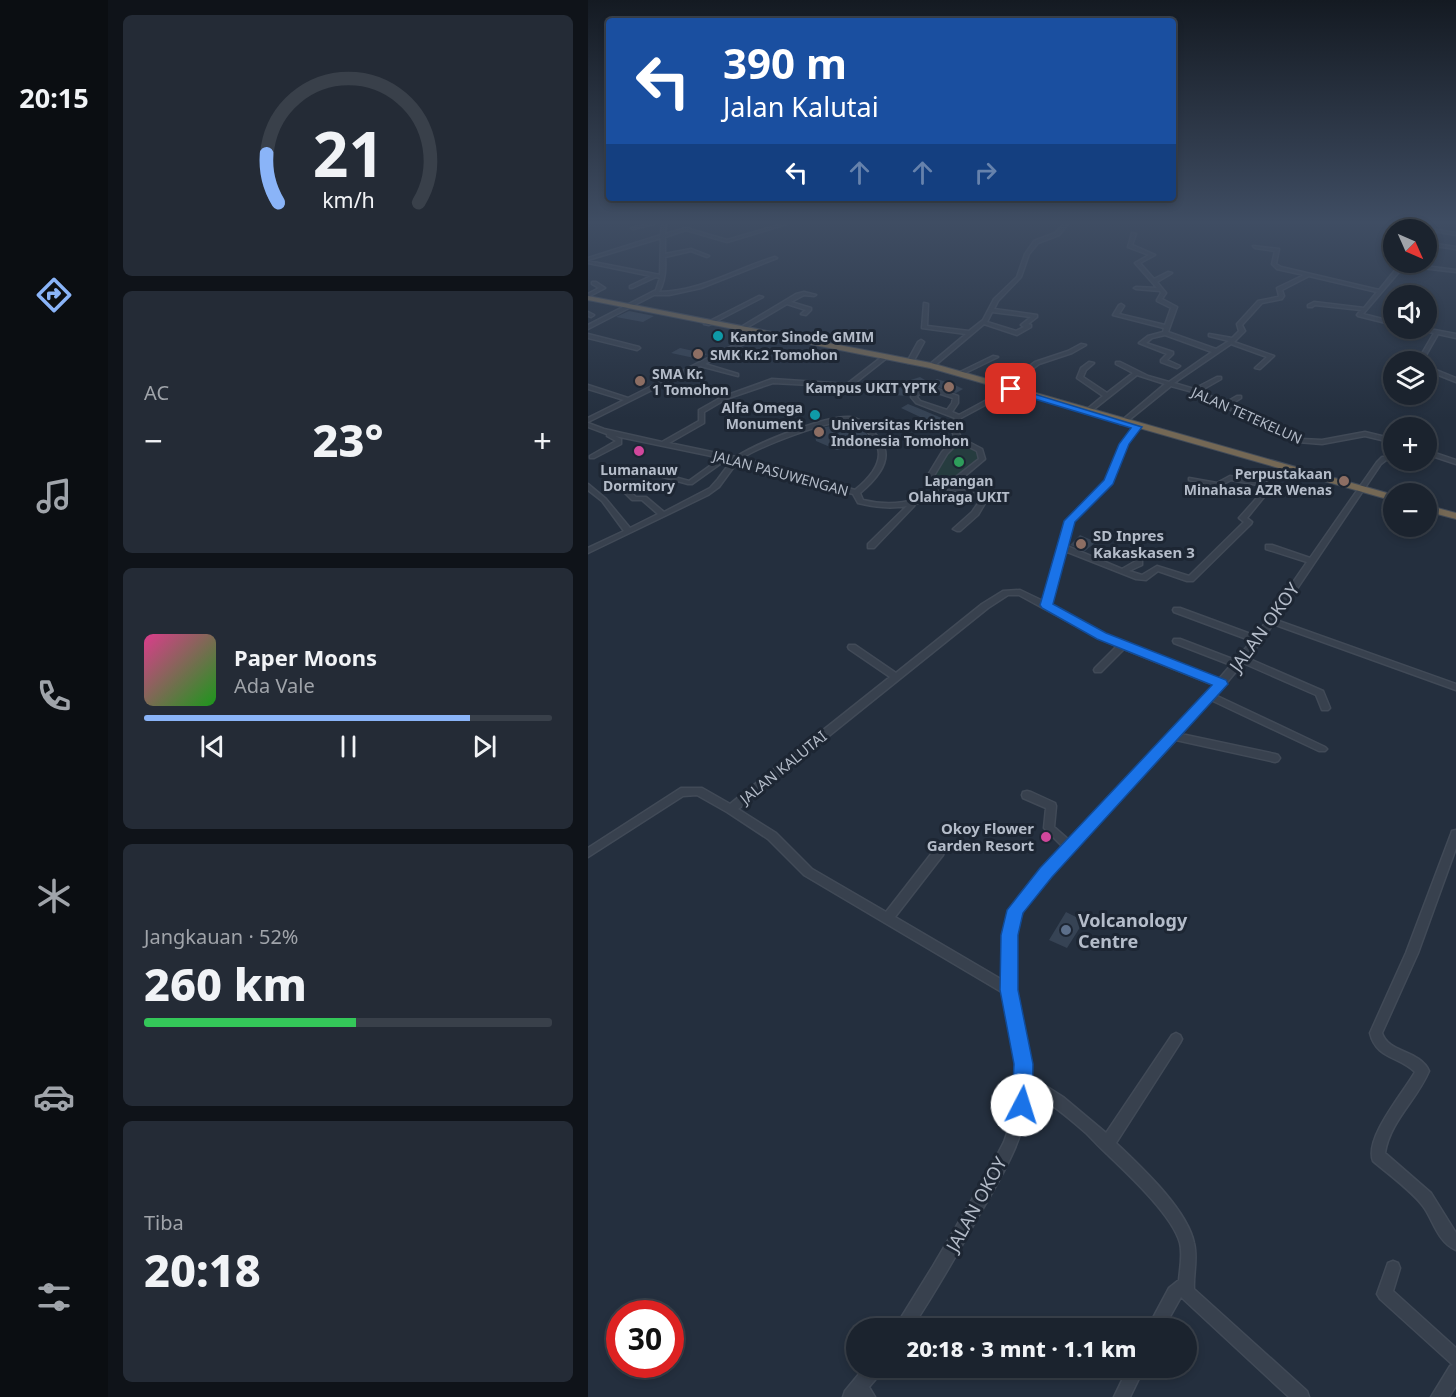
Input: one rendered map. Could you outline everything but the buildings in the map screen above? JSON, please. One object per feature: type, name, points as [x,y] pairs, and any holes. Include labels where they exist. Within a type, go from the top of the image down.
[{"type":"highway","points":[[588,297],[627,308],[931,366],[1122,423],[1383,495]]},
{"type":"highway","points":[[1437,511],[1456,516]]},
{"type":"street","points":[[588,297],[601,289]]},
{"type":"street","points":[[656,294],[659,289]]},
{"type":"street","points":[[588,327],[656,294],[670,295],[691,289]]},
{"type":"street","points":[[931,366],[983,322],[996,300],[1007,289]]},
{"type":"street","points":[[1151,289],[1161,290],[1164,294],[1159,300],[1174,307],[1165,330],[1142,343],[1171,353],[1163,361],[1178,366]]},
{"type":"street","points":[[1122,423],[1242,332],[1239,325],[1260,302],[1280,298],[1282,296],[1279,289]]},
{"type":"street","points":[[1373,289],[1380,291],[1360,315],[1383,321]]},
{"type":"street","points":[[739,330],[802,293],[814,295]]},
{"type":"street","points":[[707,324],[761,297]]},
{"type":"street","points":[[787,302],[810,309],[804,314]]},
{"type":"street","points":[[1310,306],[1314,303],[1363,309]]},
{"type":"street","points":[[926,304],[924,327],[970,333]]},
{"type":"street","points":[[1121,306],[1116,315],[1165,330],[1215,351]]},
{"type":"street","points":[[983,322],[1017,333],[1029,326],[1024,325],[1035,316],[992,310]]},
{"type":"street","points":[[588,420],[762,333]]},
{"type":"street","points":[[1437,334],[1456,336]]},
{"type":"street","points":[[588,336],[637,348]]},
{"type":"street","points":[[1210,336],[1271,356],[1258,368]]},
{"type":"street","points":[[910,362],[921,342]]},
{"type":"street","points":[[957,529],[975,513],[985,498],[928,480],[944,453],[958,439],[952,428],[959,417],[1008,388],[1037,363],[1083,345]]},
{"type":"street","points":[[664,443],[702,422],[701,411],[724,398],[772,381],[848,386],[885,357]]},
{"type":"street","points":[[959,374],[995,357]]},
{"type":"street","points":[[1091,363],[1083,369],[1080,378],[1106,395]]},
{"type":"street","name":"JALAN TETEKELUN","points":[[1118,363],[1136,373],[1196,391],[1306,443],[1365,434],[1383,438]]},
{"type":"street","points":[[700,364],[736,375]]},
{"type":"street","points":[[1437,372],[1456,380]]},
{"type":"street","points":[[1087,412],[1136,373]]},
{"type":"street","points":[[1196,391],[1220,378]]},
{"type":"street","points":[[588,387],[627,399]]},
{"type":"street","points":[[948,413],[956,397],[929,388],[915,394],[915,400],[948,413],[959,417]]},
{"type":"street","points":[[1226,405],[1239,397]]},
{"type":"street","points":[[588,551],[714,489],[737,459],[777,440],[842,419],[851,419],[864,425]]},
{"type":"street","name":"JALAN PASUWENGAN","points":[[588,425],[602,431],[737,459],[856,493],[860,502],[872,506],[912,505],[922,502],[982,459],[980,450],[958,439]]},
{"type":"street","points":[[1046,605],[1070,521],[1109,482],[1124,444],[1137,427]]},
{"type":"street","points":[[592,457],[620,442],[602,431]]},
{"type":"street","points":[[856,493],[873,476],[881,456],[881,449],[870,431]]},
{"type":"street","points":[[1437,456],[1456,462]]},
{"type":"street","points":[[645,471],[690,483],[726,457]]},
{"type":"street","name":"JALAN OKOY","points":[[909,1318],[957,1241],[1008,1146],[1022,1105],[1024,1080],[1009,990],[1012,918],[1026,895],[1174,736],[1258,640],[1383,459]]},
{"type":"street","points":[[1063,547],[1143,579],[1157,568],[1192,579],[1248,522],[1243,518],[1266,491],[1267,485],[1286,467]]},
{"type":"street","points":[[1191,479],[1218,485],[1230,478],[1267,485]]},
{"type":"street","points":[[588,486],[604,500],[629,532]]},
{"type":"street","points":[[621,486],[634,499],[647,500],[663,515]]},
{"type":"street","points":[[871,546],[912,505]]},
{"type":"street","points":[[1269,547],[1311,561]]},
{"type":"street","points":[[1122,572],[1139,563]]},
{"type":"street","name":"JALAN KALUTAI","points":[[1009,990],[889,917],[808,872],[772,836],[731,809],[985,606],[1006,593],[1017,591],[1046,605],[1083,628],[1221,684]]},
{"type":"street","points":[[1177,610],[1258,640]]},
{"type":"street","points":[[1272,621],[1456,687]]},
{"type":"street","points":[[1177,641],[1320,693],[1325,708]]},
{"type":"street","points":[[1098,670],[1123,645]]},
{"type":"street","points":[[852,647],[896,677]]},
{"type":"street","points":[[1210,696],[1322,749]]},
{"type":"street","points":[[1174,736],[1275,758]]},
{"type":"street","points":[[588,853],[630,823],[685,790],[698,791],[731,809]]},
{"type":"street","points":[[1027,795],[1051,806],[1049,828],[1070,847]]},
{"type":"street","points":[[1456,834],[1412,952],[1376,1033],[1380,1044],[1418,1064],[1423,1071],[1387,1128],[1378,1148],[1378,1156],[1426,1198],[1432,1205],[1439,1225],[1456,1243]]},
{"type":"street","points":[[889,917],[939,852]]},
{"type":"street","points":[[1106,1145],[1176,1039]]},
{"type":"street","points":[[1024,1080],[1063,1104],[1157,1194],[1179,1222],[1189,1252],[1187,1293],[1301,1397]]},
{"type":"street","points":[[1393,1268],[1385,1294],[1456,1359]]},
{"type":"street","points":[[1161,1318],[1174,1293],[1186,1284]]},
{"type":"street","points":[[1439,1397],[1456,1372]]},
{"type":"street","points":[[859,1394],[868,1378]]},
{"type":"street","points":[[1122,1397],[1131,1378]]},
{"type":"green space","name":"Lapangan Olahraga UKIT","points":[[958,439],[977,448],[983,456],[947,486],[931,482],[933,471]]},
{"type":"place","name":"Kantor Sinode GMIM","points":[[718,336]]},
{"type":"place","name":"SMK Kr.2 Tomohon","points":[[698,354]]},
{"type":"place","name":"SMA Kr. 1 Tomohon","points":[[640,381]]},
{"type":"place","name":"Kampus UKIT YPTK","points":[[949,387]]},
{"type":"place","name":"Alfa Omega Monument","points":[[815,415]]},
{"type":"place","name":"Universitas Kristen Indonesia Tomohon","points":[[819,432]]},
{"type":"place","name":"Lumanauw Dormitory","points":[[639,451]]},
{"type":"place","name":"Lapangan Olahraga UKIT","points":[[959,462]]},
{"type":"place","name":"Perpustakaan Minahasa AZR Wenas","points":[[1344,481]]},
{"type":"place","name":"SD Inpres Kakaskasen 3","points":[[1081,544]]},
{"type":"place","name":"Okoy Flower Garden Resort","points":[[1046,837]]},
{"type":"place","name":"Volcanology Centre","points":[[1066,930]]},
{"type":"route","points":[[1011,389],[1137,427],[1124,444],[1109,482],[1068,524],[1056,576],[1046,605],[1083,628],[1221,684],[1153,760],[1046,872],[1022,901],[1012,918],[1009,990],[1024,1064],[1022,1105]]}]
